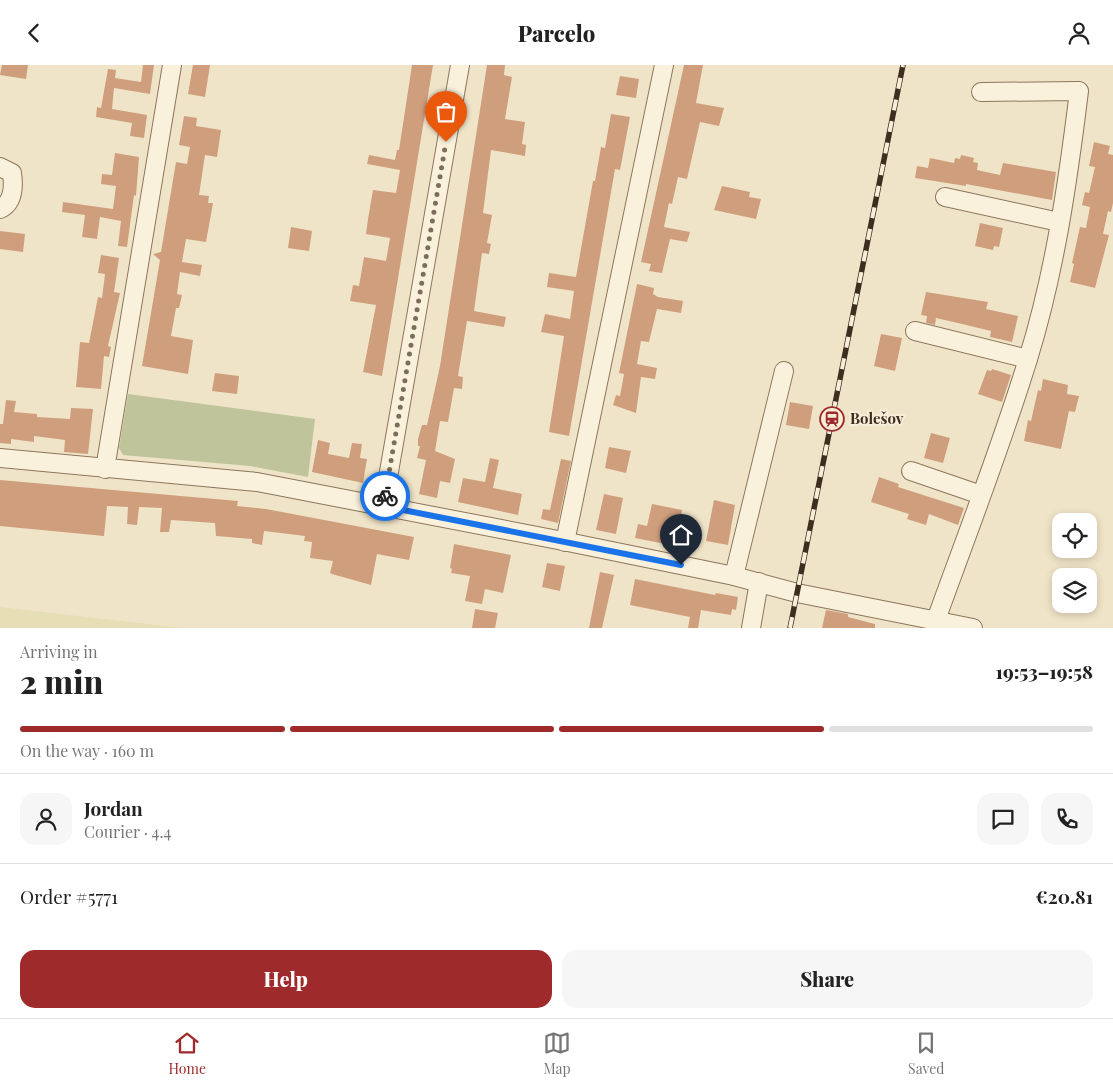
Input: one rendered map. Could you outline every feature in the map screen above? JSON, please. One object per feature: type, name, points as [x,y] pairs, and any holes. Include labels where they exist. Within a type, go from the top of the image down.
[{"type":"street","points":[[105,469],[172,65]]},
{"type":"street","points":[[383,506],[460,65]]},
{"type":"street","points":[[565,542],[664,65]]},
{"type":"street","points":[[946,624],[981,495],[1028,359],[1046,292],[1079,91],[981,92]]},
{"type":"street","points":[[0,167],[12,173],[14,184],[11,197],[6,206],[0,209]]},
{"type":"street","points":[[945,197],[1059,222]]},
{"type":"street","points":[[915,331],[1028,359]]},
{"type":"street","points":[[734,577],[784,371]]},
{"type":"street","points":[[0,458],[257,482],[565,542],[759,582],[797,593],[973,628]]},
{"type":"street","points":[[911,471],[981,495]]},
{"type":"street","points":[[751,628],[759,582]]},
{"type":"shaded area","points":[[0,607],[182,628],[0,628]]},
{"type":"green space","points":[[128,394],[315,419],[308,477],[250,466],[123,455],[119,448]]},
{"type":"building","points":[[2,65],[28,65],[26,79],[0,75]]},
{"type":"building","points":[[143,65],[154,65],[150,94],[114,88],[112,109],[147,115],[144,138],[130,136],[132,123],[96,117],[97,107],[101,108],[108,69],[116,70],[115,78],[141,82]]},
{"type":"building","points":[[193,65],[210,65],[205,97],[188,94]]},
{"type":"building","points":[[412,65],[433,65],[382,376],[363,372],[376,305],[350,301],[353,285],[359,286],[364,257],[386,261],[390,238],[366,234],[368,219],[373,190],[396,193],[400,170],[367,164],[369,155],[395,160],[397,150],[399,150]]},
{"type":"building","points":[[487,65],[505,65],[504,75],[512,77],[505,119],[525,122],[522,144],[526,145],[525,156],[491,150],[483,213],[492,215],[487,243],[491,244],[489,254],[482,253],[474,311],[506,317],[504,327],[467,321],[458,376],[463,377],[462,389],[454,388],[448,422],[440,421],[435,451],[455,459],[450,483],[440,481],[437,498],[419,494],[426,460],[417,458],[420,446],[418,446],[418,439],[422,425],[427,425],[440,366]]},
{"type":"building","points":[[684,65],[703,65],[696,103],[724,108],[719,126],[700,122],[687,179],[678,177],[672,204],[669,203],[664,227],[690,232],[687,242],[670,239],[662,273],[649,271],[651,264],[641,262]]},
{"type":"building","points":[[620,76],[639,79],[636,98],[616,95]]},
{"type":"building","points":[[611,114],[630,117],[620,170],[615,169],[569,436],[549,432],[564,336],[541,332],[545,314],[570,319],[574,291],[547,287],[549,273],[576,277],[593,181],[595,181],[601,147],[605,148]]},
{"type":"building","points":[[184,116],[197,118],[196,126],[221,130],[217,157],[205,155],[199,195],[209,196],[208,203],[213,203],[206,242],[186,239],[182,262],[202,265],[200,276],[180,272],[177,294],[182,295],[179,308],[176,308],[171,336],[193,340],[188,374],[142,366],[160,260],[153,254],[161,252],[176,162],[187,164],[190,147],[179,145]]},
{"type":"building","points":[[1094,142],[1110,146],[1108,154],[1113,155],[1113,203],[1111,212],[1108,211],[1103,234],[1109,235],[1095,288],[1070,282],[1080,227],[1086,228],[1090,207],[1082,205],[1085,192],[1089,193],[1095,167],[1089,166]]},
{"type":"building","points":[[115,153],[139,157],[136,196],[134,195],[127,247],[118,246],[121,221],[100,217],[97,239],[82,237],[85,215],[62,212],[63,202],[113,209],[116,186],[101,184],[102,174],[112,175]]},
{"type":"building","points":[[961,155],[974,158],[973,162],[978,163],[977,170],[1000,175],[1003,163],[1056,172],[1052,200],[966,184],[966,186],[915,178],[917,166],[928,168],[930,158],[954,163],[955,158],[960,159]]},
{"type":"building","points":[[722,186],[750,192],[749,197],[761,199],[756,219],[714,210]]},
{"type":"building","points":[[980,223],[1003,228],[999,247],[994,246],[993,250],[975,246]]},
{"type":"building","points":[[291,227],[312,231],[309,251],[288,248]]},
{"type":"building","points":[[0,231],[25,234],[23,252],[0,249]]},
{"type":"building","points":[[101,255],[119,258],[114,292],[120,293],[108,346],[111,347],[109,357],[104,356],[101,389],[76,387],[80,342],[89,343],[98,297],[102,298],[105,274],[98,273]]},
{"type":"building","points":[[637,284],[654,288],[653,294],[658,297],[683,301],[681,313],[657,309],[649,342],[641,341],[637,364],[657,368],[655,379],[641,377],[636,413],[613,405],[616,395],[620,396],[624,374],[619,373]]},
{"type":"building","points":[[926,292],[988,302],[986,309],[1018,316],[1012,342],[990,337],[991,331],[936,318],[935,325],[926,323],[927,316],[921,315]]},
{"type":"building","points":[[881,334],[902,338],[895,371],[874,366]]},
{"type":"building","points":[[992,369],[1011,375],[1002,402],[978,394],[987,370],[991,371]]},
{"type":"building","points":[[215,373],[239,376],[237,394],[212,391]]},
{"type":"building","points":[[1043,379],[1068,385],[1067,394],[1079,396],[1075,412],[1069,411],[1061,449],[1024,441],[1028,420],[1031,421],[1038,390],[1041,391]]},
{"type":"building","points":[[6,400],[16,401],[14,412],[37,414],[37,417],[70,419],[71,408],[93,409],[88,454],[64,452],[65,440],[34,436],[34,442],[11,439],[11,444],[0,443],[0,424],[3,424]]},
{"type":"building","points":[[790,402],[813,406],[809,429],[786,425]]},
{"type":"building","points":[[931,433],[950,438],[943,463],[924,458]]},
{"type":"building","points":[[318,440],[330,443],[328,454],[349,458],[352,443],[362,444],[360,458],[367,459],[363,483],[312,472]]},
{"type":"building","points":[[609,447],[631,451],[626,473],[605,468]]},
{"type":"building","points":[[490,458],[499,460],[493,488],[522,494],[518,515],[458,502],[463,478],[485,482]]},
{"type":"building","points":[[561,459],[571,461],[558,523],[541,519],[543,509],[550,510]]},
{"type":"building","points":[[879,477],[899,484],[898,487],[964,508],[958,525],[929,514],[926,525],[907,519],[909,514],[871,502]]},
{"type":"building","points":[[0,480],[238,501],[237,506],[266,509],[414,537],[409,560],[377,554],[371,585],[330,573],[333,561],[310,558],[312,542],[304,541],[305,536],[264,531],[262,545],[252,543],[252,539],[216,536],[215,523],[171,520],[169,532],[160,532],[162,508],[139,507],[137,525],[127,524],[128,507],[107,506],[104,536],[0,526]]},
{"type":"building","points":[[604,494],[623,498],[616,534],[596,530]]},
{"type":"building","points":[[714,500],[735,505],[728,545],[706,541]]},
{"type":"building","points":[[652,504],[682,510],[679,527],[695,531],[691,549],[635,538],[638,524],[647,526]]},
{"type":"building","points":[[454,544],[511,555],[503,593],[485,589],[482,604],[465,601],[470,576],[451,573],[452,569],[450,568]]},
{"type":"building","points":[[547,563],[565,566],[560,591],[542,587]]},
{"type":"building","points":[[600,572],[614,575],[602,628],[589,628]]},
{"type":"building","points":[[635,579],[715,595],[716,593],[738,597],[736,610],[732,609],[731,615],[701,610],[698,628],[688,628],[690,617],[630,605]]},
{"type":"building","points":[[475,609],[498,613],[495,628],[472,628]]},
{"type":"building","points":[[826,610],[848,614],[848,617],[875,624],[875,628],[822,628]]},
{"type":"railway","points":[[790,628],[903,65]]},
{"type":"way so far","points":[[385,496],[446,142]]},
{"type":"place","name":"Bolešov","points":[[832,419]]},
{"type":"route","points":[[385,496],[383,506],[681,565]]}]
